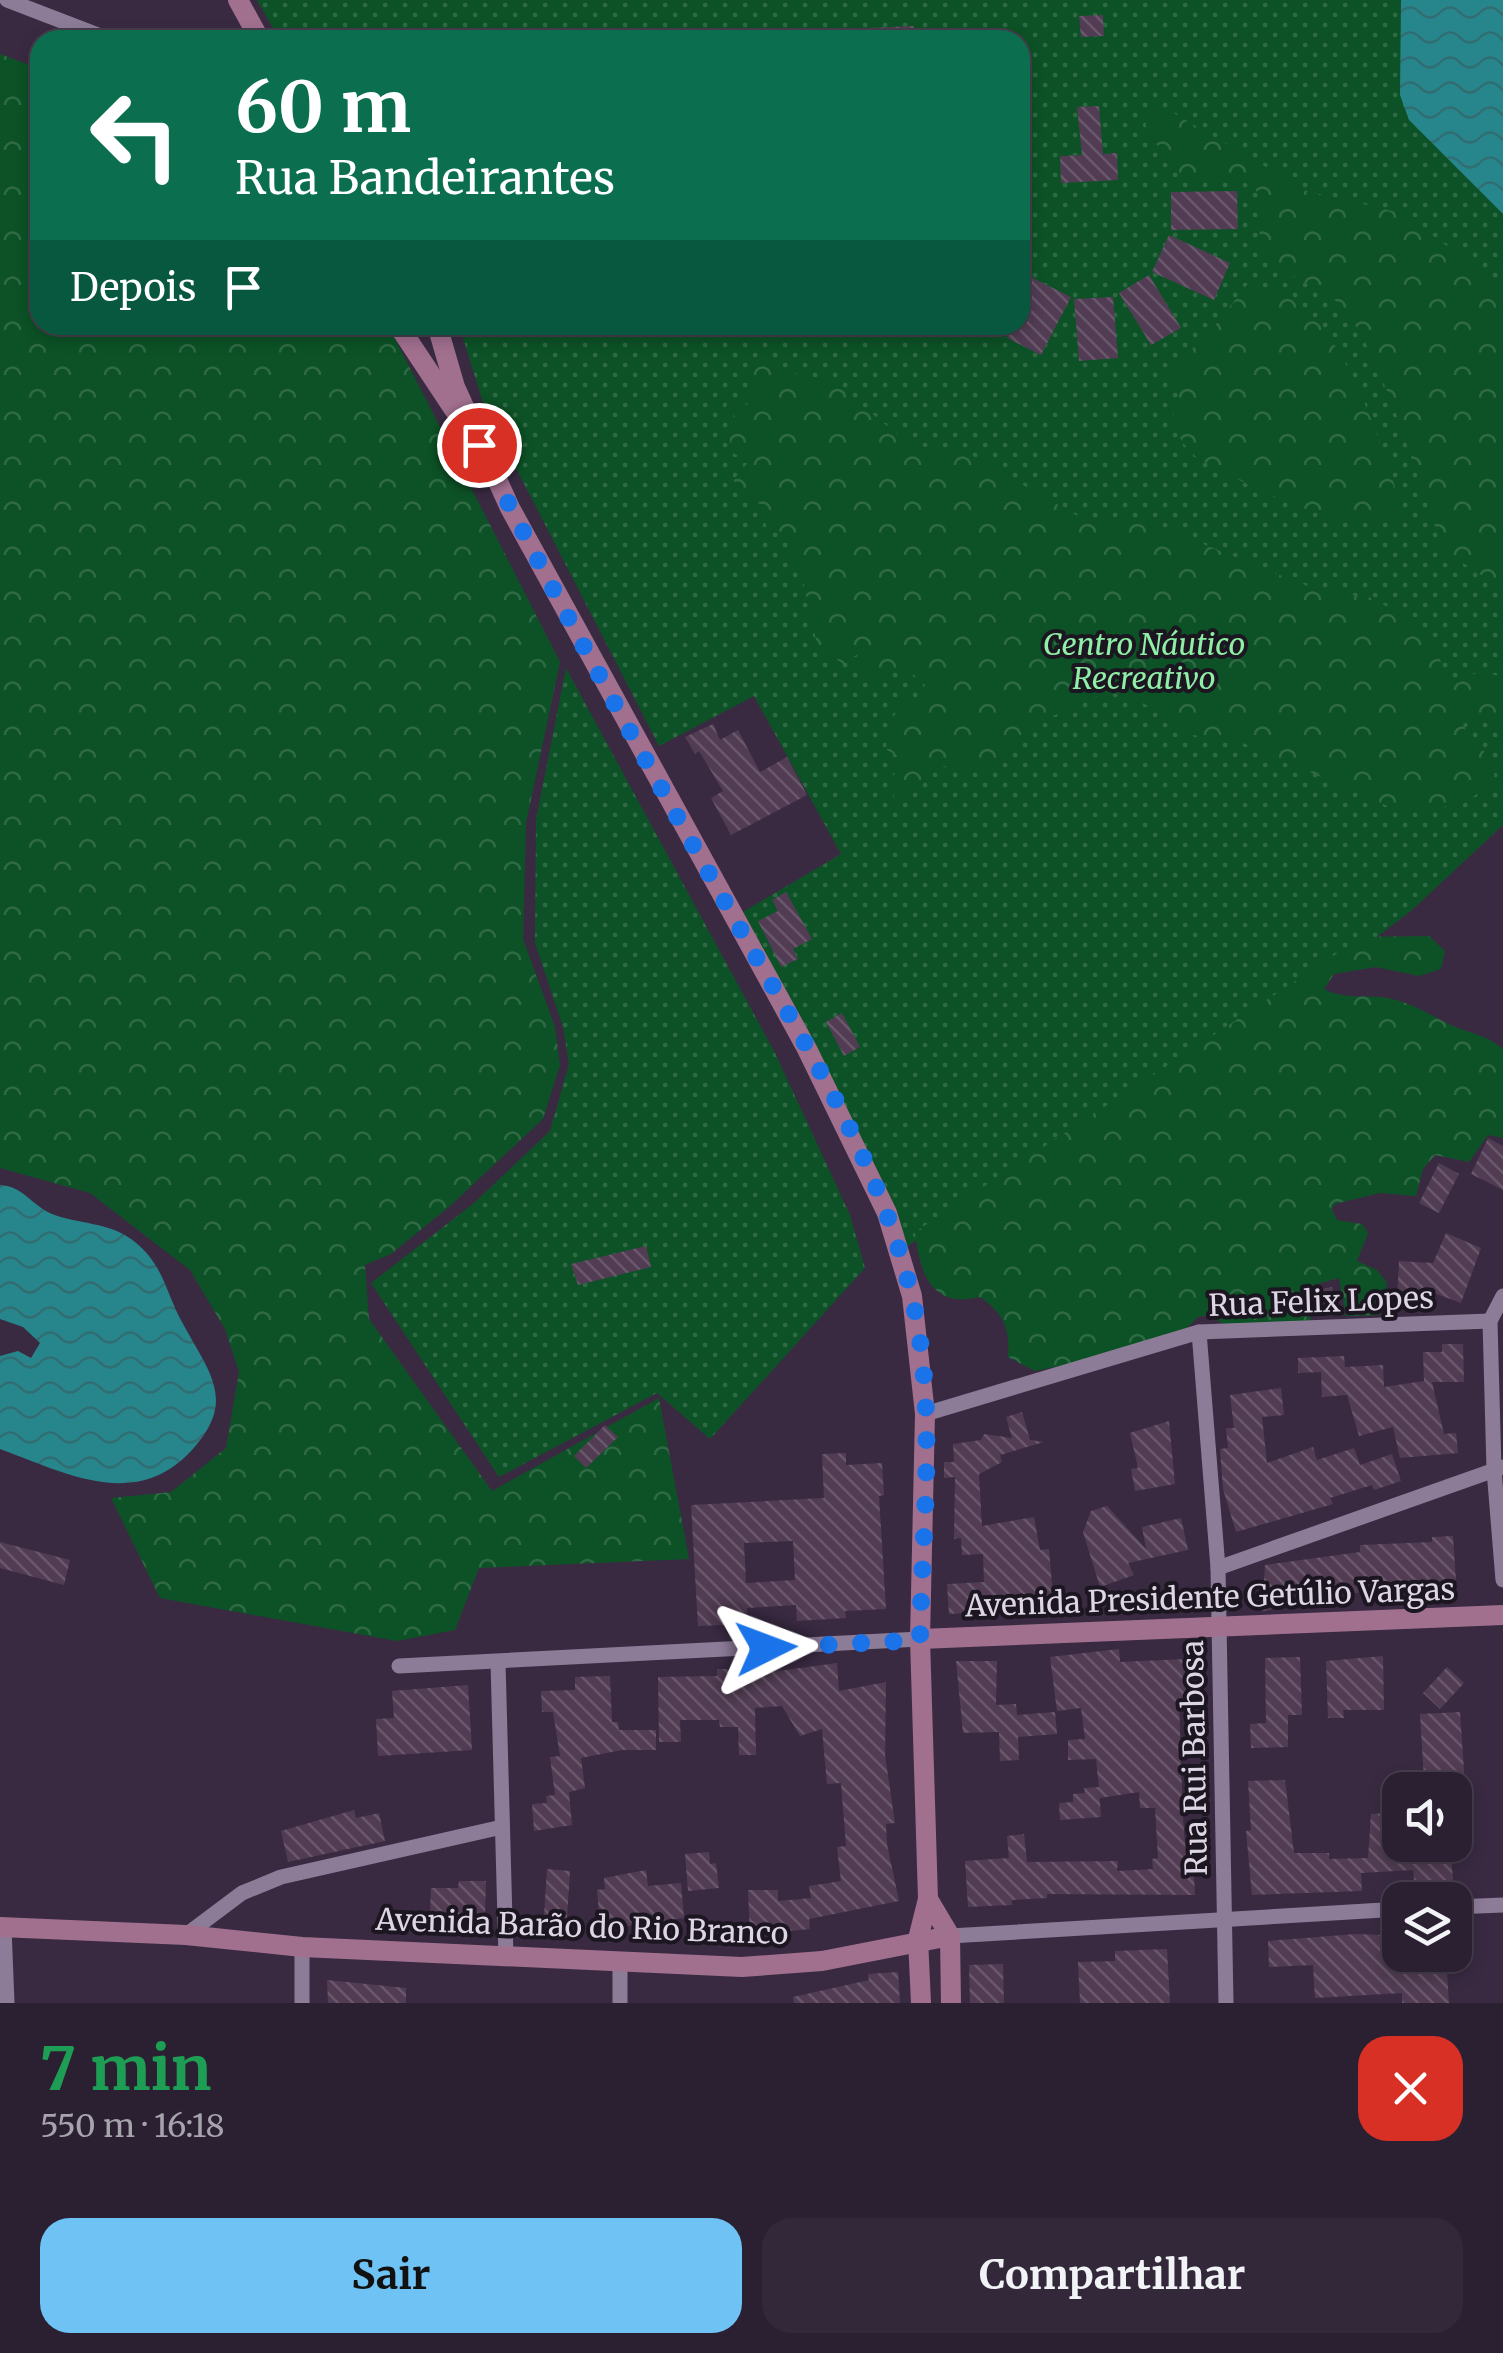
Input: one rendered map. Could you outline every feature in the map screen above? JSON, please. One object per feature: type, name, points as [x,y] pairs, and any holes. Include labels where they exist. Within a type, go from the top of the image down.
[{"type":"street","points":[[7,0],[85,30]]},
{"type":"street","points":[[238,0],[254,30]]},
{"type":"street","points":[[405,335],[479,445],[638,747],[807,1049],[888,1213],[912,1296],[925,1414],[920,1640],[928,1899],[918,1939],[921,2003]]},
{"type":"street","points":[[440,335],[479,445]]},
{"type":"street","points":[[1503,1296],[1490,1321],[1503,1580]]},
{"type":"street","name":"Rua Felix Lopes","points":[[925,1414],[1199,1332],[1490,1321]]},
{"type":"street","name":"Rua Rui Barbosa","points":[[1199,1332],[1218,1568],[1226,2003]]},
{"type":"street","points":[[1218,1568],[1499,1469]]},
{"type":"street","name":"Avenida Presidente Getúlio Vargas","points":[[920,1640],[1503,1615]]},
{"type":"street","points":[[400,1666],[920,1640]]},
{"type":"street","points":[[498,1662],[506,1956]]},
{"type":"street","points":[[186,1934],[242,1893],[281,1876],[502,1828]]},
{"type":"street","points":[[928,1899],[950,1936],[951,2003]]},
{"type":"street","points":[[1472,1905],[1503,1904]]},
{"type":"street","name":"Avenida Barão do Rio Branco","points":[[2,1927],[186,1934],[302,1947],[742,1967],[822,1961],[918,1939],[950,1936],[1224,1916],[1382,1910]]},
{"type":"street","points":[[2,1927],[6,2003]]},
{"type":"street","points":[[302,1947],[302,2003]]},
{"type":"street","points":[[620,1962],[620,2003]]},
{"type":"green space","name":"Centro Náutico Recreativo","points":[[257,0],[1503,0],[1503,825],[1411,911],[1320,980],[906,1247],[863,1146],[743,912],[841,854],[754,696],[659,746],[484,406],[462,335],[1030,335],[1030,30],[274,30]]},
{"type":"green space","points":[[0,54],[30,65],[30,335],[393,335],[560,662],[526,823],[523,939],[555,1027],[560,1065],[543,1119],[450,1206],[391,1254],[365,1265],[369,1319],[492,1491],[659,1398],[689,1559],[479,1568],[455,1630],[397,1641],[160,1598],[111,1498],[171,1492],[226,1448],[239,1372],[225,1329],[190,1270],[90,1193],[0,1168]]},
{"type":"green space","points":[[1160,105],[1307,191],[1401,213],[1503,286],[1503,589],[1443,550],[1392,402],[1361,333],[1335,300],[1262,258],[1261,202],[1250,185],[1227,179],[1181,179],[1146,129],[1146,108]]},
{"type":"green space","points":[[1247,285],[1279,292],[1307,311],[1331,339],[1367,410],[1404,511],[1386,521],[1361,523],[1332,517],[1241,481],[1197,458],[1182,442],[1172,419],[1179,396],[1170,367],[1205,338]]},
{"type":"green space","points":[[769,360],[805,378],[830,379],[909,444],[981,458],[1012,470],[1012,479],[1094,525],[1128,518],[1151,523],[1320,591],[1373,598],[1436,638],[1444,679],[1458,683],[1476,673],[1503,676],[1503,721],[1487,715],[1463,724],[1470,739],[1495,761],[1494,781],[1462,805],[1399,811],[1243,743],[1193,735],[1126,692],[1094,697],[1038,723],[987,768],[968,771],[933,764],[914,791],[894,798],[891,779],[904,760],[887,750],[885,733],[902,701],[916,702],[925,685],[906,668],[865,682],[858,654],[843,664],[817,644],[802,577],[787,560],[789,537],[778,530],[768,532],[760,504],[735,491],[734,479],[749,461],[731,452],[729,433],[736,418],[726,407],[729,399],[741,399],[752,410],[755,408],[747,382],[756,366]]},
{"type":"green space","points":[[566,668],[775,1053],[850,1215],[865,1268],[710,1439],[657,1393],[499,1477],[371,1283],[474,1203],[550,1131],[569,1064],[563,1027],[535,943],[536,820]]},
{"type":"green space","points":[[1429,936],[1445,951],[1441,969],[1419,976],[1376,967],[1334,974],[1324,989],[1405,1003],[1503,1049],[1503,1138],[1488,1135],[1469,1162],[1435,1155],[1423,1169],[1416,1196],[1380,1193],[1335,1204],[1332,1210],[1337,1220],[1362,1224],[1368,1233],[1357,1261],[1377,1270],[1387,1283],[1385,1308],[1379,1315],[1346,1316],[1339,1278],[1303,1288],[1312,1324],[1225,1325],[1208,1315],[1198,1317],[1186,1329],[1085,1361],[1035,1371],[1008,1357],[1004,1322],[988,1303],[980,1297],[949,1298],[931,1284],[920,1261],[915,1232],[1362,937]]},
{"type":"water","points":[[1401,0],[1503,0],[1503,214],[1409,120],[1400,95]]},
{"type":"water","points":[[0,1185],[15,1189],[52,1214],[122,1233],[142,1248],[157,1267],[209,1372],[216,1401],[205,1433],[169,1469],[147,1479],[99,1482],[0,1449],[0,1356],[18,1351],[31,1358],[40,1343],[23,1327],[0,1319]]},
{"type":"building","points":[[1103,15],[1104,36],[1081,37],[1079,16]]},
{"type":"building","points":[[914,26],[914,30],[867,30]]},
{"type":"building","points":[[1099,106],[1103,154],[1117,153],[1118,180],[1061,183],[1060,156],[1082,155],[1077,107]]},
{"type":"building","points":[[1237,191],[1238,229],[1171,230],[1171,192]]},
{"type":"building","points":[[1169,235],[1230,263],[1214,300],[1152,272]]},
{"type":"building","points":[[1030,274],[1071,297],[1041,355],[1007,338],[1030,335]]},
{"type":"building","points":[[1149,275],[1181,328],[1151,345],[1119,293]]},
{"type":"building","points":[[1113,297],[1118,358],[1079,361],[1074,299]]},
{"type":"building","points":[[713,724],[720,740],[738,730],[760,772],[787,757],[807,795],[731,835],[711,798],[723,791],[699,751],[695,754],[685,737]]},
{"type":"building","points":[[786,892],[812,939],[793,949],[798,959],[781,967],[758,921],[778,911],[772,900]]},
{"type":"building","points":[[842,1013],[860,1047],[844,1056],[826,1022]]},
{"type":"building","points":[[1488,1138],[1503,1146],[1503,1190],[1471,1174]]},
{"type":"building","points":[[1439,1163],[1459,1174],[1439,1213],[1419,1203]]},
{"type":"building","points":[[1446,1233],[1481,1248],[1461,1303],[1426,1290],[1425,1304],[1397,1302],[1399,1261],[1433,1263]]},
{"type":"building","points":[[646,1246],[651,1267],[578,1285],[571,1264]]},
{"type":"building","points":[[1332,1287],[1337,1316],[1313,1316],[1308,1291]]},
{"type":"building","points":[[1442,1344],[1463,1344],[1464,1382],[1432,1382],[1444,1434],[1456,1433],[1458,1453],[1400,1458],[1393,1427],[1359,1436],[1347,1395],[1322,1397],[1321,1372],[1298,1373],[1298,1358],[1344,1356],[1345,1367],[1383,1365],[1384,1387],[1424,1381],[1423,1352],[1442,1352]]},
{"type":"building","points":[[1281,1388],[1284,1415],[1262,1417],[1267,1463],[1313,1447],[1317,1460],[1354,1448],[1360,1465],[1392,1454],[1401,1481],[1374,1490],[1372,1485],[1330,1498],[1333,1504],[1236,1532],[1223,1489],[1220,1449],[1228,1448],[1226,1428],[1234,1428],[1230,1395]]},
{"type":"building","points":[[1022,1412],[1030,1440],[1044,1442],[1000,1455],[1002,1462],[979,1474],[982,1526],[1034,1517],[1040,1550],[1049,1549],[1054,1608],[949,1614],[947,1584],[984,1582],[983,1554],[962,1555],[961,1538],[954,1539],[955,1477],[944,1478],[944,1462],[954,1462],[953,1444],[981,1440],[984,1434],[1012,1438],[1006,1417]]},
{"type":"building","points":[[1169,1421],[1175,1484],[1135,1491],[1131,1469],[1138,1468],[1130,1433]]},
{"type":"building","points":[[605,1425],[618,1437],[586,1468],[574,1456]]},
{"type":"building","points":[[846,1453],[846,1465],[882,1463],[884,1495],[879,1496],[886,1609],[845,1611],[846,1618],[797,1621],[796,1605],[747,1608],[748,1624],[698,1626],[691,1505],[824,1498],[822,1454]],"holes":[[[793,1541],[795,1580],[746,1583],[744,1543]]]},
{"type":"building","points":[[1107,1506],[1146,1549],[1142,1527],[1181,1518],[1188,1550],[1128,1563],[1134,1575],[1100,1587],[1083,1532],[1091,1511]]},
{"type":"building","points":[[1453,1536],[1456,1581],[1409,1584],[1410,1591],[1351,1593],[1352,1598],[1262,1611],[1265,1565],[1360,1552],[1360,1545],[1432,1542],[1432,1537]]},
{"type":"building","points":[[0,1542],[70,1560],[64,1585],[0,1568]]},
{"type":"building","points":[[1119,1649],[1120,1662],[1187,1659],[1189,1703],[1179,1703],[1186,1857],[1193,1856],[1195,1895],[1047,1894],[1047,1898],[1012,1900],[1012,1905],[968,1907],[965,1861],[1009,1858],[1007,1836],[1024,1834],[1027,1862],[1118,1861],[1117,1871],[1153,1869],[1152,1859],[1158,1858],[1155,1808],[1140,1808],[1139,1792],[1100,1798],[1096,1759],[1068,1760],[1068,1740],[1085,1739],[1081,1708],[1057,1711],[1050,1657]]},
{"type":"building","points":[[1383,1656],[1384,1710],[1343,1710],[1344,1718],[1328,1718],[1326,1661]]},
{"type":"building","points":[[1300,1657],[1302,1715],[1288,1715],[1288,1747],[1251,1748],[1250,1724],[1266,1723],[1265,1658]]},
{"type":"building","points":[[956,1661],[997,1661],[996,1705],[1016,1704],[1017,1715],[1055,1712],[1057,1734],[1018,1737],[1019,1760],[1000,1761],[999,1732],[963,1733]]},
{"type":"building","points":[[837,1663],[839,1691],[886,1682],[885,1755],[895,1823],[886,1824],[887,1844],[899,1901],[809,1919],[810,1929],[750,1935],[748,1890],[778,1890],[778,1901],[811,1898],[809,1886],[841,1881],[837,1847],[846,1846],[841,1783],[827,1784],[822,1729],[800,1736],[782,1706],[755,1708],[756,1755],[739,1755],[738,1727],[720,1727],[719,1720],[680,1720],[681,1742],[659,1742],[658,1677],[717,1676],[717,1669],[735,1669],[735,1677]]},
{"type":"building","points":[[1447,1667],[1464,1683],[1440,1709],[1423,1693]]},
{"type":"building","points":[[610,1676],[612,1722],[618,1722],[619,1730],[656,1730],[656,1750],[622,1750],[581,1758],[585,1788],[569,1792],[572,1825],[534,1831],[532,1804],[547,1803],[546,1796],[555,1795],[550,1757],[560,1756],[553,1712],[542,1712],[541,1691],[575,1690],[575,1677]]},
{"type":"building","points":[[468,1685],[472,1750],[378,1756],[376,1719],[394,1718],[392,1691]]},
{"type":"building","points":[[1460,1712],[1464,1772],[1424,1772],[1420,1714]]},
{"type":"building","points":[[1285,1780],[1294,1853],[1329,1853],[1329,1859],[1368,1858],[1371,1814],[1382,1813],[1382,1862],[1452,1862],[1453,1882],[1414,1882],[1413,1870],[1361,1873],[1362,1891],[1252,1895],[1246,1831],[1251,1830],[1248,1781]]},
{"type":"building","points":[[1099,1787],[1101,1817],[1060,1820],[1059,1803],[1073,1802],[1073,1794],[1085,1793],[1084,1788]]},
{"type":"building","points":[[354,1810],[356,1818],[379,1813],[385,1841],[288,1862],[281,1831]]},
{"type":"building","points":[[709,1852],[710,1864],[716,1863],[719,1888],[688,1891],[685,1854]]},
{"type":"building","points":[[547,1869],[570,1871],[567,1918],[544,1916]]},
{"type":"building","points":[[646,1870],[648,1886],[681,1883],[684,1918],[622,1927],[622,1923],[600,1925],[597,1890],[605,1889],[604,1878]]},
{"type":"building","points":[[459,1881],[486,1881],[485,1915],[430,1914],[431,1888],[458,1888]]},
{"type":"building","points":[[1381,1935],[1382,1972],[1447,1972],[1449,2003],[1402,2003],[1402,1993],[1315,1998],[1313,1965],[1269,1967],[1268,1941]]},
{"type":"building","points":[[1167,1949],[1170,2003],[1080,2003],[1078,1962],[1115,1961],[1115,1951]]},
{"type":"building","points":[[1003,1964],[1004,2003],[970,2003],[969,1965]]},
{"type":"building","points":[[898,1972],[900,2003],[794,2003],[793,1997],[869,1980],[868,1974]]},
{"type":"building","points":[[327,1980],[406,1988],[406,2003],[328,2003]]},
{"type":"route","points":[[479,445],[638,747],[807,1049],[888,1213],[912,1296],[925,1414],[920,1640],[766,1648]]}]
